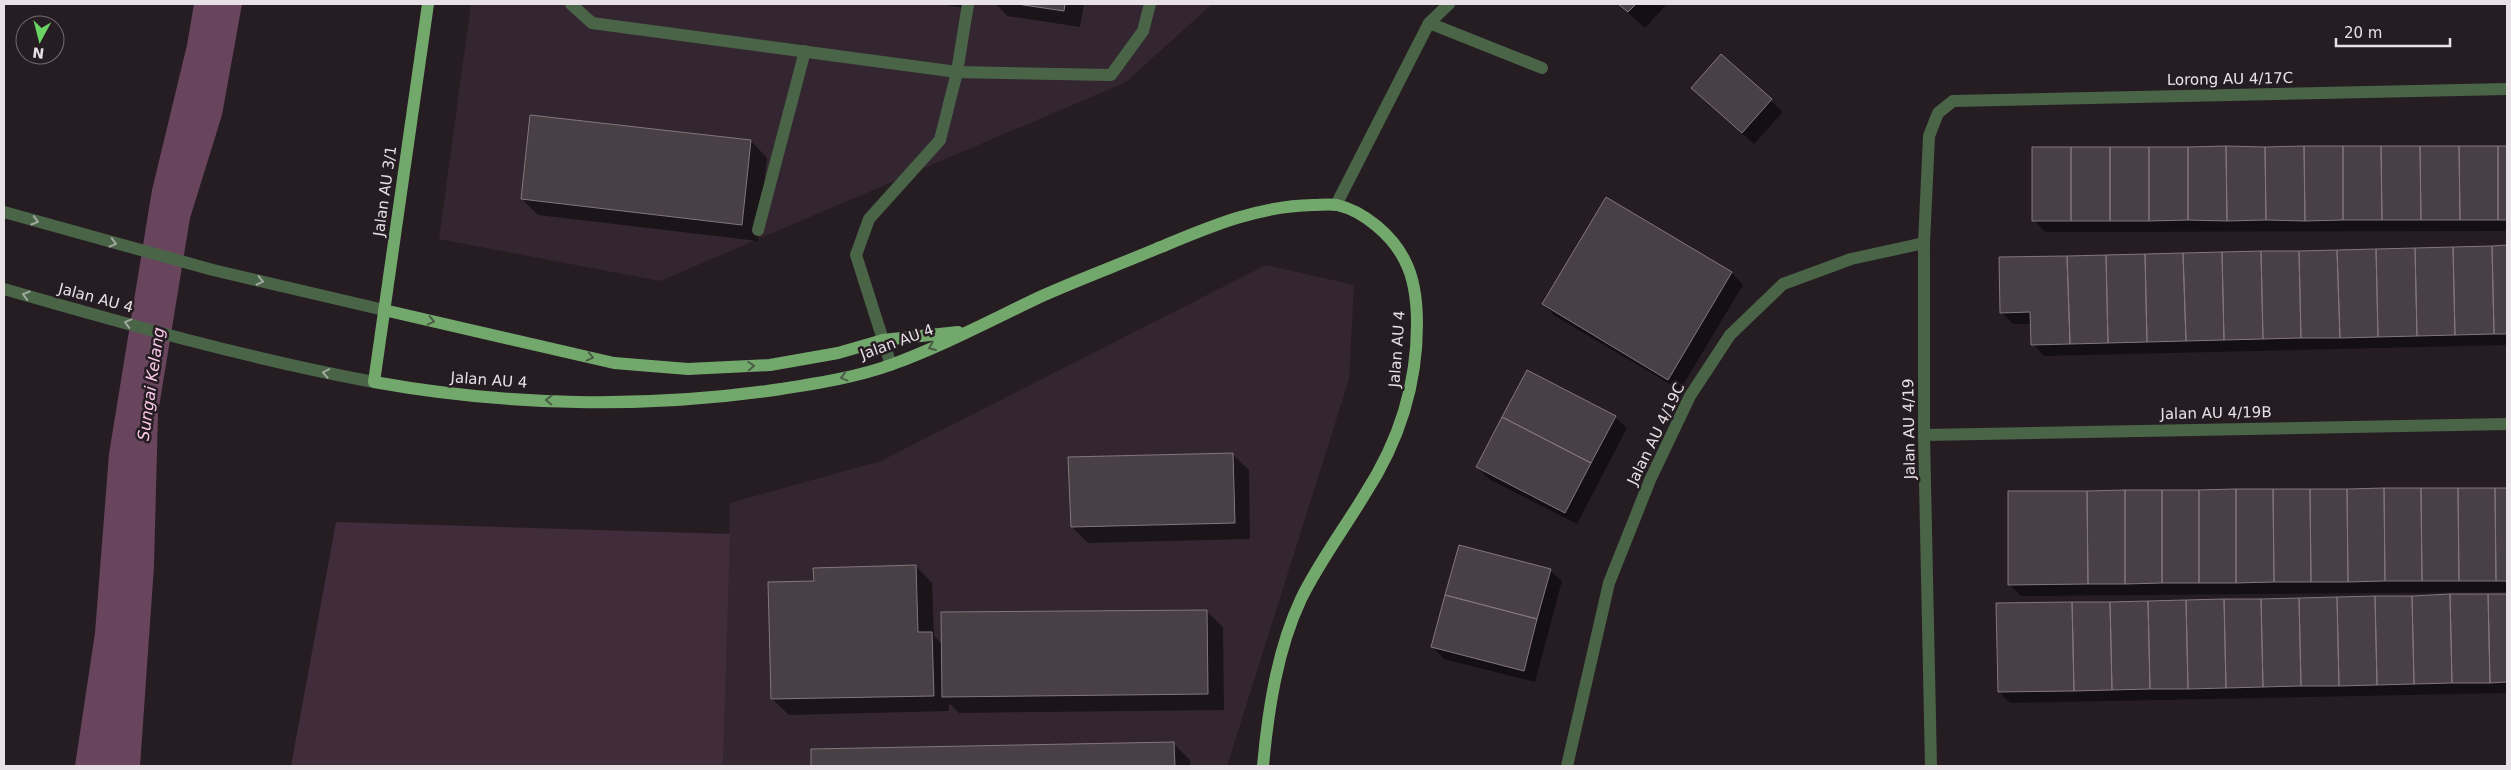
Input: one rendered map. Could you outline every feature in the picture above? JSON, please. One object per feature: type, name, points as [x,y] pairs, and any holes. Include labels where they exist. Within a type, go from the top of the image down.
[{"type":"main road","name":"Jalan AU 3/1","points":[[374,382],[428,4]]},
{"type":"main road","name":"Jalan AU 4","points":[[374,382],[429,392],[506,399],[668,402],[746,394],[825,382],[891,365],[973,330],[1043,296],[1233,218],[1291,206],[1336,205],[1360,213],[1383,232],[1404,259],[1415,291],[1417,324],[1409,400],[1390,451],[1366,494],[1330,546],[1300,602],[1278,667],[1263,766]]},
{"type":"main road","name":"Jalan AU 4","points":[[384,310],[614,363],[688,369],[770,365],[838,353],[883,340],[973,330]]},
{"type":"street","points":[[571,4],[592,23],[956,72],[1111,75],[1143,31],[1150,4]]},
{"type":"street","points":[[891,365],[856,255],[869,219],[940,140],[956,72],[968,4]]},
{"type":"street","points":[[1336,205],[1430,23],[1449,4]]},
{"type":"street","points":[[1430,23],[1542,68]]},
{"type":"street","points":[[758,230],[805,51]]},
{"type":"street","name":"Lorong AU 4/17C","points":[[1953,101],[2507,89]]},
{"type":"street","name":"Jalan AU 4/19","points":[[1931,766],[1924,435],[1924,243],[1929,136],[1938,114],[1953,101]]},
{"type":"street","name":"Jalan AU 4","points":[[4,212],[213,270],[384,310]]},
{"type":"street","name":"Jalan AU 4/19C","points":[[1567,766],[1609,583],[1650,480],[1690,396],[1730,335],[1783,284],[1852,259],[1924,243]]},
{"type":"street","name":"Jalan AU 4","points":[[4,289],[192,341],[322,372],[374,382]]},
{"type":"street","name":"Jalan AU 4/19B","points":[[1924,435],[2507,424]]},
{"type":"shaded area","points":[[471,4],[1212,4],[1126,82],[660,281],[439,239]]},
{"type":"shaded area","points":[[1266,265],[1354,285],[1349,379],[1227,766],[723,766],[730,503],[881,461]]},
{"type":"shaded area","points":[[336,522],[730,534],[723,766],[291,766]]},
{"type":"water","name":"Sungai Kelang","points":[[194,4],[242,4],[222,115],[190,218],[158,413],[154,566],[140,766],[75,766],[95,633],[109,454],[152,190],[187,45]]},
{"type":"building","points":[[1017,4],[1065,4],[1064,11]]},
{"type":"building","points":[[1618,4],[1636,4],[1628,12]]},
{"type":"building","points":[[1721,54],[1772,99],[1742,133],[1691,88]]},
{"type":"building","points":[[530,115],[751,140],[742,225],[521,199]]},
{"type":"building","points":[[2226,146],[2227,221],[2188,220],[2188,147]]},
{"type":"building","points":[[2226,146],[2265,147],[2266,220],[2227,221]]},
{"type":"building","points":[[2304,146],[2305,221],[2266,220],[2265,147]]},
{"type":"building","points":[[2304,146],[2343,146],[2343,220],[2305,221]]},
{"type":"building","points":[[2343,146],[2381,146],[2382,220],[2343,220]]},
{"type":"building","points":[[2381,146],[2420,146],[2421,220],[2382,220]]},
{"type":"building","points":[[2420,146],[2459,146],[2460,220],[2421,220]]},
{"type":"building","points":[[2459,146],[2498,146],[2498,220],[2460,220]]},
{"type":"building","points":[[2498,146],[2507,146],[2507,220],[2498,220]]},
{"type":"building","points":[[2032,147],[2071,147],[2071,221],[2032,221]]},
{"type":"building","points":[[2071,147],[2110,147],[2110,221],[2071,221]]},
{"type":"building","points":[[2110,147],[2149,147],[2149,221],[2110,221]]},
{"type":"building","points":[[2149,147],[2188,147],[2188,220],[2149,221]]},
{"type":"building","points":[[1606,197],[1732,272],[1668,380],[1542,304]]},
{"type":"building","points":[[2507,245],[2507,334],[2494,334],[2492,246]]},
{"type":"building","points":[[2492,246],[2494,334],[2455,335],[2453,247]]},
{"type":"building","points":[[2453,247],[2455,335],[2417,336],[2415,248]]},
{"type":"building","points":[[2415,248],[2417,336],[2378,337],[2376,249]]},
{"type":"building","points":[[2376,249],[2378,337],[2340,338],[2337,250]]},
{"type":"building","points":[[2337,250],[2340,338],[2301,338],[2299,251]]},
{"type":"building","points":[[2261,251],[2263,339],[2224,340],[2222,252]]},
{"type":"building","points":[[2261,251],[2299,251],[2301,338],[2263,339]]},
{"type":"building","points":[[2222,252],[2224,340],[2186,341],[2183,253]]},
{"type":"building","points":[[2183,253],[2186,341],[2147,342],[2145,254]]},
{"type":"building","points":[[2145,254],[2147,342],[2108,343],[2106,255]]},
{"type":"building","points":[[2106,255],[2108,343],[2070,344],[2067,256]]},
{"type":"building","points":[[2067,256],[2070,344],[2031,345],[2030,312],[2000,313],[1999,257]]},
{"type":"building","points":[[1527,370],[1616,416],[1591,463],[1502,417]]},
{"type":"building","points":[[1502,417],[1591,463],[1565,513],[1476,467]]},
{"type":"building","points":[[1233,453],[1235,523],[1071,527],[1068,457]]},
{"type":"building","points":[[2384,488],[2385,581],[2348,582],[2347,489]]},
{"type":"building","points":[[2384,488],[2421,488],[2422,581],[2385,581]]},
{"type":"building","points":[[2421,488],[2458,488],[2459,581],[2422,581]]},
{"type":"building","points":[[2458,488],[2495,488],[2496,581],[2459,581]]},
{"type":"building","points":[[2495,488],[2507,488],[2507,581],[2496,581]]},
{"type":"building","points":[[2236,489],[2236,583],[2199,583],[2199,490]]},
{"type":"building","points":[[2236,489],[2273,489],[2274,582],[2236,583]]},
{"type":"building","points":[[2273,489],[2310,489],[2311,582],[2274,582]]},
{"type":"building","points":[[2310,489],[2347,489],[2348,582],[2311,582]]},
{"type":"building","points":[[2125,490],[2125,584],[2088,584],[2087,491]]},
{"type":"building","points":[[2125,490],[2162,490],[2162,583],[2125,584]]},
{"type":"building","points":[[2162,490],[2199,490],[2199,583],[2162,583]]},
{"type":"building","points":[[2008,491],[2087,491],[2088,584],[2008,585]]},
{"type":"building","points":[[1459,545],[1551,569],[1537,619],[1445,595]]},
{"type":"building","points":[[916,565],[918,632],[932,632],[934,696],[771,699],[768,582],[814,581],[813,568]]},
{"type":"building","points":[[2450,594],[2452,683],[2414,684],[2412,596]]},
{"type":"building","points":[[2450,594],[2488,594],[2490,683],[2452,683]]},
{"type":"building","points":[[2488,594],[2507,594],[2507,682],[2490,683]]},
{"type":"building","points":[[1445,595],[1537,619],[1524,671],[1431,647]]},
{"type":"building","points":[[2375,596],[2377,685],[2339,686],[2337,597]]},
{"type":"building","points":[[2375,596],[2412,596],[2414,684],[2377,685]]},
{"type":"building","points":[[2337,597],[2339,686],[2301,686],[2299,598]]},
{"type":"building","points":[[2299,598],[2301,686],[2263,687],[2261,599]]},
{"type":"building","points":[[2224,599],[2226,688],[2188,689],[2186,600]]},
{"type":"building","points":[[2224,599],[2261,599],[2263,687],[2226,688]]},
{"type":"building","points":[[2186,600],[2188,689],[2150,689],[2148,601]]},
{"type":"building","points":[[2148,601],[2150,689],[2112,690],[2110,602]]},
{"type":"building","points":[[2072,602],[2074,691],[1998,692],[1996,603]]},
{"type":"building","points":[[2072,602],[2110,602],[2112,690],[2074,691]]},
{"type":"building","points":[[1207,610],[1208,694],[942,697],[941,612]]},
{"type":"building","points":[[1174,742],[1175,766],[811,766],[811,749]]}]
